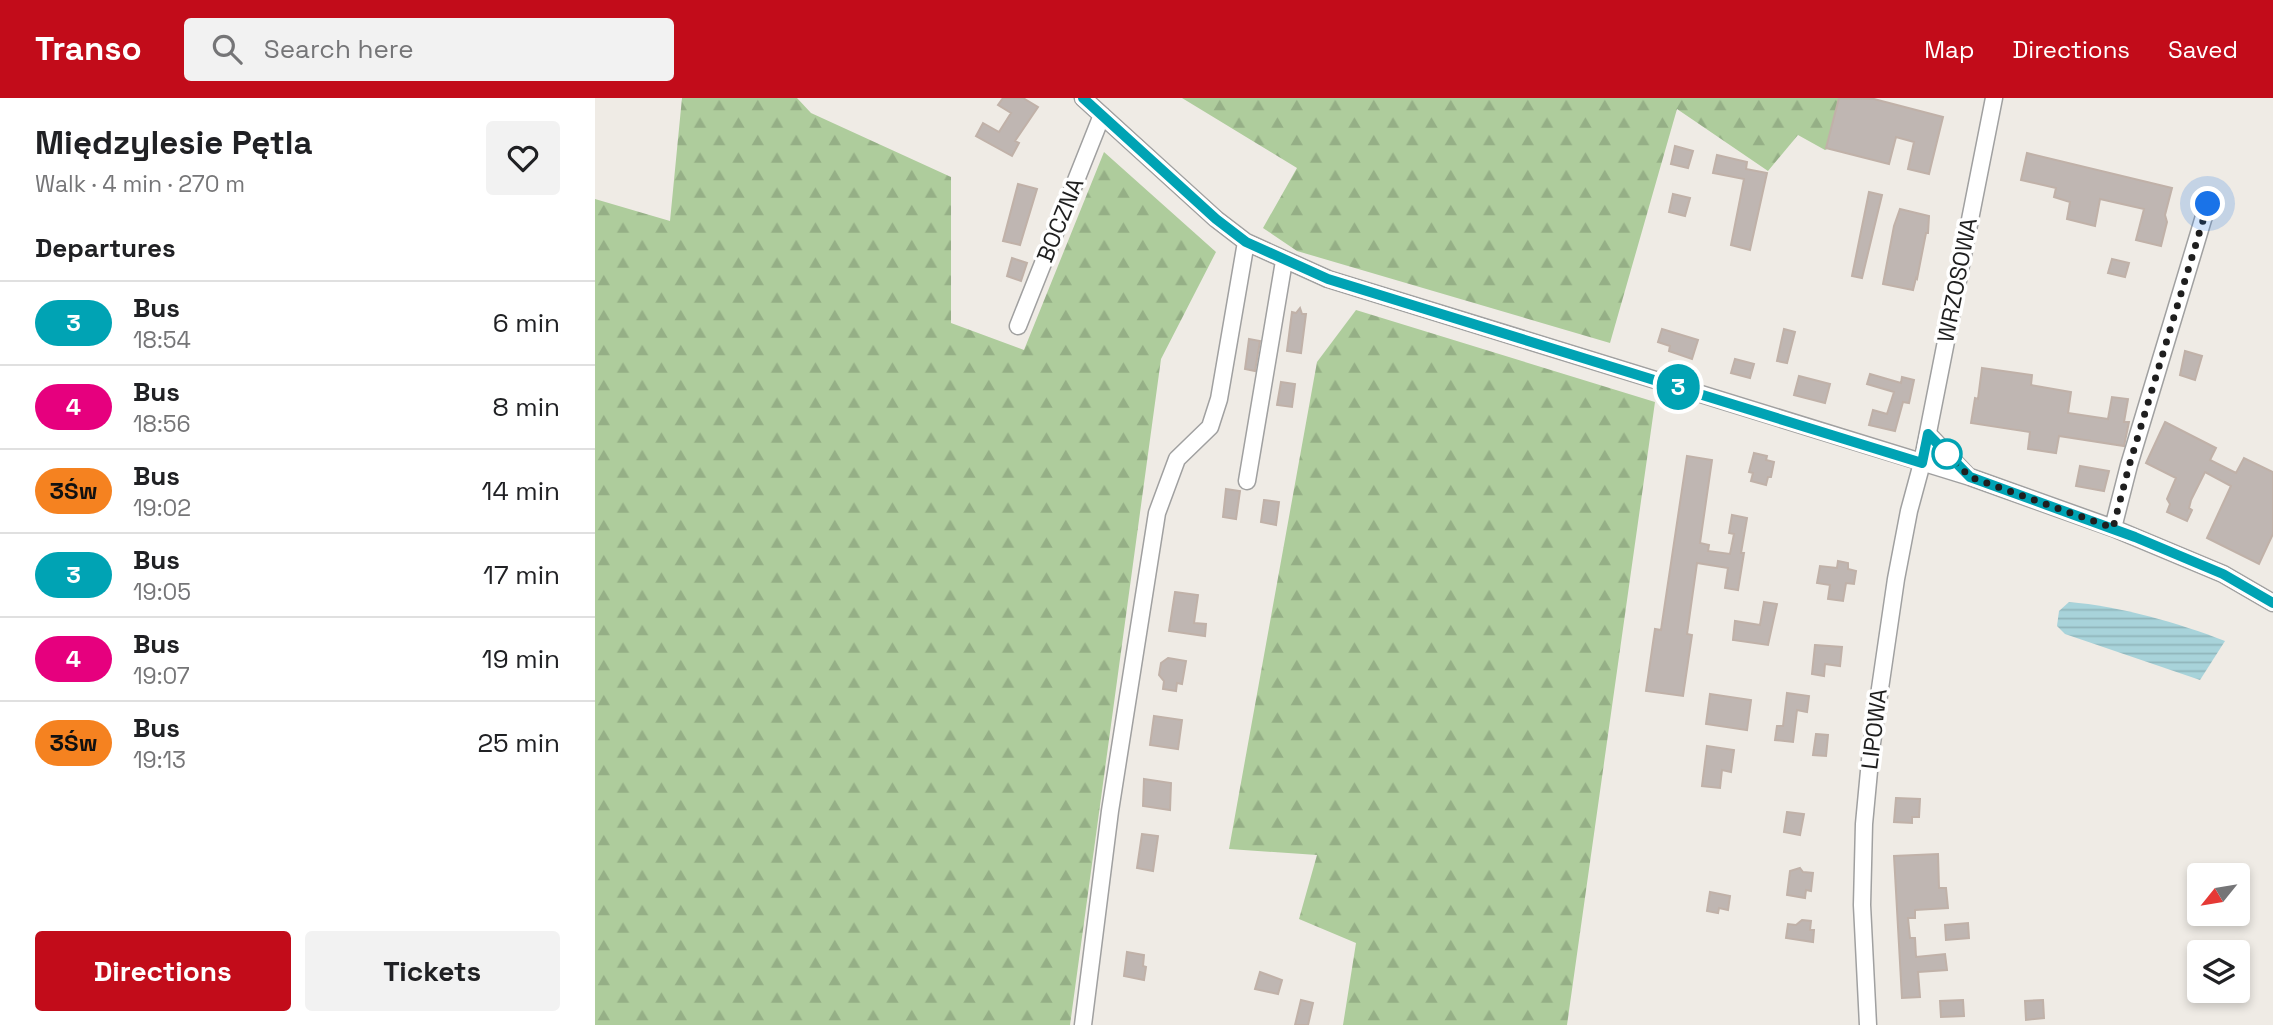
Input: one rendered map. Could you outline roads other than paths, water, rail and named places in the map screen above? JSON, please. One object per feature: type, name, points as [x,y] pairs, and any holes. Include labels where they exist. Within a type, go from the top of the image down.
[{"type":"street","points":[[1083,98],[1216,219],[1246,242],[1284,261],[1328,279],[1970,477],[2113,528],[2223,574],[2273,603]]},
{"type":"street","name":"WRZOSOWA","points":[[1922,463],[1994,98]]},
{"type":"street","name":"BOCZNA","points":[[1018,326],[1102,115]]},
{"type":"street","points":[[2113,528],[2208,204]]},
{"type":"street","points":[[1083,1025],[1110,811],[1157,513],[1177,458],[1210,427],[1219,399],[1246,242]]},
{"type":"street","points":[[1247,481],[1284,261]]},
{"type":"street","points":[[1928,434],[1970,477]]},
{"type":"street","name":"LIPOWA","points":[[1868,1025],[1862,905],[1864,824],[1871,750],[1896,579],[1909,511],[1922,463]]},
{"type":"water","points":[[2069,602],[2149,616],[2225,641],[2200,680],[2065,634],[2057,626],[2059,611]]}]
